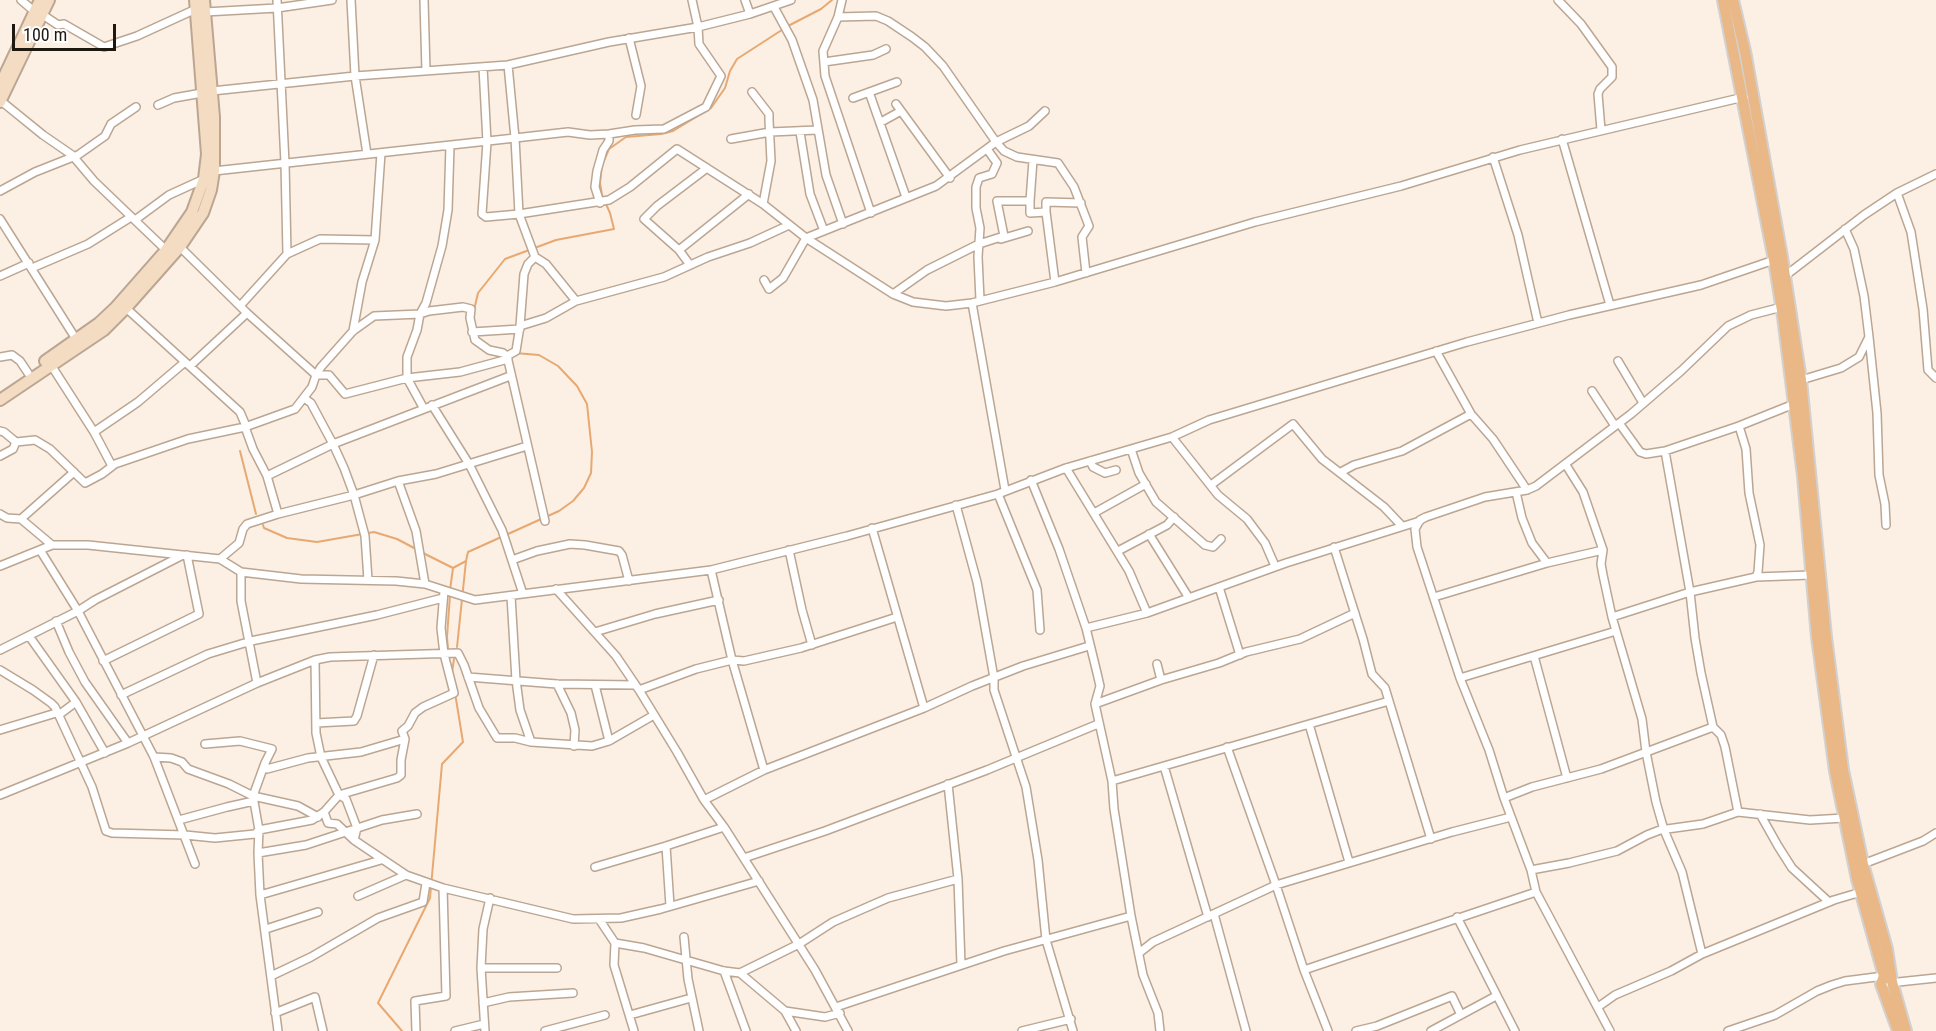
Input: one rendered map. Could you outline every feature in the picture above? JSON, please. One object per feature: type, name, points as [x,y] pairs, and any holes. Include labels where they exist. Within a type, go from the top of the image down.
[{"type":"main road","points":[[1,102],[39,14],[40,0]]},
{"type":"main road","points":[[1,77],[49,0]]},
{"type":"main road","points":[[0,399],[104,330],[180,247],[203,213],[211,190],[214,171],[199,7],[204,0]]},
{"type":"main road","points":[[1723,0],[1782,307],[1823,694],[1844,818],[1898,1031]]},
{"type":"main road","points":[[1733,0],[1753,94],[1801,380],[1832,694],[1843,770],[1863,864],[1887,949],[1886,981],[1906,1031]]},
{"type":"main road","points":[[0,391],[28,374],[99,323],[166,250],[192,212],[204,179],[207,154],[207,92]]},
{"type":"street","points":[[21,0],[58,25],[64,24],[104,47],[137,36],[199,7],[332,0]]},
{"type":"street","points":[[351,0],[355,76],[367,154]]},
{"type":"street","points":[[424,0],[426,71]]},
{"type":"street","points":[[214,171],[568,132],[609,138],[635,130],[664,129],[706,107],[722,76],[699,44],[699,27],[692,0]]},
{"type":"street","points":[[745,0],[750,14]]},
{"type":"street","points":[[158,105],[174,98],[207,92],[355,76],[508,65],[629,38],[699,27],[750,14],[791,0]]},
{"type":"street","points":[[842,0],[823,51],[825,76],[871,213]]},
{"type":"street","points":[[1558,0],[1581,24],[1612,67],[1612,77],[1598,94],[1601,130]]},
{"type":"street","points":[[277,4],[287,254]]},
{"type":"street","points":[[774,6],[792,40],[813,100],[826,176],[843,224]]},
{"type":"street","points":[[837,17],[876,16],[888,21],[926,46],[944,66],[1004,151],[1017,158],[1058,163],[1074,187],[1089,226],[1082,237],[1086,273]]},
{"type":"street","points":[[629,38],[641,86],[636,115]]},
{"type":"street","points":[[824,62],[873,55],[886,49]]},
{"type":"street","points":[[508,65],[519,214],[534,255],[546,264],[576,301]]},
{"type":"street","points":[[483,67],[487,142],[482,214],[486,217],[609,200],[630,187],[677,149],[749,194],[806,238],[893,294],[913,302],[946,306],[972,303],[1054,282],[1255,222],[1401,186],[1493,157],[1753,94]]},
{"type":"street","points":[[853,98],[897,82]]},
{"type":"street","points":[[752,92],[769,114],[771,161],[763,204]]},
{"type":"street","points":[[869,92],[906,197]]},
{"type":"street","points":[[1,102],[72,155],[94,181],[166,250]]},
{"type":"street","points":[[896,104],[950,178]]},
{"type":"street","points":[[0,191],[35,172],[72,155],[78,155],[105,135],[111,124],[136,107]]},
{"type":"street","points":[[880,122],[901,111]]},
{"type":"street","points":[[764,280],[769,289],[783,278],[806,238],[936,186],[950,178],[996,142],[1029,126],[1045,111]]},
{"type":"street","points":[[732,139],[770,132],[817,130]]},
{"type":"street","points":[[800,132],[810,194],[824,231]]},
{"type":"street","points":[[609,138],[616,147]]},
{"type":"street","points":[[600,203],[596,187],[597,171],[609,138]]},
{"type":"street","points":[[1562,139],[1610,305]]},
{"type":"street","points":[[424,409],[407,378],[407,357],[420,314],[426,303],[443,237],[448,210],[450,146]]},
{"type":"street","points":[[980,300],[980,228],[976,208],[977,182],[979,178],[992,174],[997,163],[987,149]]},
{"type":"street","points":[[353,331],[362,282],[375,240],[381,153]]},
{"type":"street","points":[[1493,157],[1518,235],[1538,323]]},
{"type":"street","points":[[1033,160],[1030,213],[1046,212]]},
{"type":"street","points":[[690,265],[679,250],[644,219],[664,200],[707,168]]},
{"type":"street","points":[[1785,276],[1897,193],[1936,174]]},
{"type":"street","points":[[0,276],[88,244],[169,195],[204,179]]},
{"type":"street","points":[[1897,193],[1911,232],[1923,309],[1928,370],[1936,378]]},
{"type":"street","points":[[679,250],[749,194]]},
{"type":"street","points":[[893,294],[927,270],[979,243],[1004,236],[997,201],[1030,201]]},
{"type":"street","points":[[1054,282],[1046,202],[1081,203]]},
{"type":"street","points":[[0,219],[76,339]]},
{"type":"street","points":[[476,331],[520,327],[546,318],[576,301],[652,281],[750,243],[789,225]]},
{"type":"street","points":[[1845,230],[1854,249],[1864,296],[1877,412],[1879,475],[1885,504],[1886,525]]},
{"type":"street","points":[[979,243],[1028,231]]},
{"type":"street","points":[[240,306],[287,254],[320,239],[375,240]]},
{"type":"street","points":[[180,247],[240,306],[316,375],[329,375],[347,394],[407,378],[460,372],[508,357],[516,351],[525,274],[534,255]]},
{"type":"street","points":[[121,695],[208,654],[251,641],[377,615],[444,595],[475,600],[628,581],[711,570],[789,550],[1002,492],[1066,468],[1172,437],[1209,420],[1436,351],[1610,305],[1701,285],[1774,260]]},
{"type":"street","points":[[972,303],[1002,492],[1037,590],[1040,630]]},
{"type":"street","points":[[0,431],[16,442],[29,440],[39,442],[50,449],[85,483],[112,466],[188,439],[246,426],[295,409],[312,387],[316,375],[353,331],[374,316],[420,314],[463,307],[471,309],[476,331],[475,340],[483,347],[508,357]]},
{"type":"street","points":[[1086,628],[1147,613],[1275,566],[1485,497],[1527,490],[1536,486],[1643,403],[1728,326],[1751,315],[1782,307]]},
{"type":"street","points":[[126,308],[240,412],[253,449],[267,476],[278,514]]},
{"type":"street","points":[[94,432],[138,402],[248,313]]},
{"type":"street","points":[[1801,380],[1841,368],[1859,357],[1869,337]]},
{"type":"street","points":[[1436,351],[1471,414],[1493,439],[1527,490]]},
{"type":"street","points":[[0,357],[12,355],[20,361],[28,374]]},
{"type":"street","points":[[508,357],[510,376],[543,518]]},
{"type":"street","points":[[1618,362],[1643,403]]},
{"type":"street","points":[[51,365],[94,432],[112,466]]},
{"type":"street","points":[[267,476],[333,444],[510,376]]},
{"type":"street","points":[[1592,390],[1640,452],[1646,453],[1665,451],[1739,426],[1794,404]]},
{"type":"street","points":[[304,398],[310,403],[333,444],[354,495],[365,536],[368,580]]},
{"type":"street","points":[[432,405],[469,464],[502,530],[523,594]]},
{"type":"street","points":[[1341,472],[1354,465],[1402,451],[1471,414]]},
{"type":"street","points":[[1211,485],[1293,424],[1322,459],[1383,507],[1402,526]]},
{"type":"street","points":[[1739,426],[1746,449],[1749,493],[1760,545],[1756,577]]},
{"type":"street","points":[[1172,437],[1218,495],[1247,519],[1264,543],[1275,566]]},
{"type":"street","points":[[0,456],[13,448],[16,442]]},
{"type":"street","points":[[220,559],[239,543],[247,524],[398,481],[436,474],[527,446]]},
{"type":"street","points":[[1131,450],[1139,473],[1156,502],[1209,547],[1213,547],[1221,539]]},
{"type":"street","points":[[1665,451],[1690,592],[1695,638],[1713,727],[1721,735],[1725,747],[1738,812]]},
{"type":"street","points":[[1090,461],[1093,467],[1105,473],[1116,470]]},
{"type":"street","points":[[1566,465],[1583,492],[1603,550],[1601,564],[1612,616],[1642,719],[1646,752],[1664,830],[1682,872],[1702,954]]},
{"type":"street","points":[[1066,468],[1118,551],[1147,613]]},
{"type":"street","points":[[21,519],[74,472]]},
{"type":"street","points":[[1031,480],[1059,549],[1086,628],[1100,686],[1095,704],[1112,781],[1131,916],[1143,975],[1158,1013],[1160,1031]]},
{"type":"street","points":[[398,481],[416,531],[425,584]]},
{"type":"street","points":[[1094,513],[1146,483]]},
{"type":"street","points":[[1516,492],[1522,518],[1532,543],[1547,563]]},
{"type":"street","points":[[956,505],[977,582],[994,678],[994,690],[1026,787],[1038,860],[1046,940],[1073,1031]]},
{"type":"street","points":[[0,514],[8,518],[21,519],[52,545]]},
{"type":"street","points":[[1118,551],[1167,525],[1174,517]]},
{"type":"street","points":[[1420,520],[1415,533],[1417,547],[1460,678],[1489,750],[1531,870],[1536,892],[1610,1031]]},
{"type":"street","points":[[872,528],[924,708]]},
{"type":"street","points":[[1149,534],[1189,598]]},
{"type":"street","points":[[0,566],[52,545],[88,544],[220,559],[241,572],[301,579],[425,584],[444,595]]},
{"type":"street","points":[[512,560],[537,551],[570,544],[608,549],[619,551],[622,555],[628,581]]},
{"type":"street","points":[[1334,547],[1372,674],[1385,688],[1431,839]]},
{"type":"street","points":[[40,550],[78,611],[153,757],[195,864]]},
{"type":"street","points":[[789,550],[812,645]]},
{"type":"street","points":[[1434,597],[1547,563],[1603,550]]},
{"type":"street","points":[[0,650],[185,555]]},
{"type":"street","points":[[103,661],[199,614],[185,555]]},
{"type":"street","points":[[711,570],[732,660],[764,770]]},
{"type":"street","points":[[241,572],[241,601],[251,641],[257,683]]},
{"type":"street","points":[[1612,616],[1690,592],[1756,577],[1811,575]]},
{"type":"street","points":[[1218,587],[1240,654]]},
{"type":"street","points":[[556,589],[616,656],[637,687],[704,800],[724,827],[799,944],[849,1031]]},
{"type":"street","points":[[0,670],[51,703],[92,787],[106,831],[215,838],[255,834],[260,830],[306,821],[321,815],[339,795],[401,775],[405,739],[402,731],[423,706],[454,693],[441,628],[444,595]]},
{"type":"street","points":[[511,596],[520,710],[531,742]]},
{"type":"street","points":[[595,632],[655,614],[719,600]]},
{"type":"street","points":[[1095,704],[1240,654],[1300,639],[1355,613]]},
{"type":"street","points":[[468,677],[637,687],[732,660],[744,661],[812,645],[897,617]]},
{"type":"street","points":[[56,621],[85,682],[128,743]]},
{"type":"street","points":[[1460,678],[1616,631]]},
{"type":"street","points":[[29,636],[76,702],[105,753]]},
{"type":"street","points":[[704,800],[764,770],[924,708],[1023,666],[1089,646]]},
{"type":"street","points":[[0,795],[128,743],[257,683],[315,660],[330,657],[458,653],[479,708],[497,738],[592,746],[609,741],[654,716]]},
{"type":"street","points":[[316,723],[354,721],[374,655]]},
{"type":"street","points":[[1534,656],[1567,778]]},
{"type":"street","points":[[315,660],[316,723],[321,757],[339,795],[346,800],[357,828],[354,840]]},
{"type":"street","points":[[1157,664],[1161,680]]},
{"type":"street","points":[[557,684],[573,721],[574,746]]},
{"type":"street","points":[[595,685],[609,741]]},
{"type":"street","points":[[1112,781],[1389,701]]},
{"type":"street","points":[[0,730],[56,713],[63,713],[76,702]]},
{"type":"street","points":[[744,858],[825,831],[1017,759],[1098,724]]},
{"type":"street","points":[[1309,724],[1349,862]]},
{"type":"street","points":[[1504,798],[1532,787],[1601,769],[1713,727]]},
{"type":"street","points":[[265,765],[267,769],[308,758],[361,752],[405,739]]},
{"type":"street","points":[[205,744],[240,741],[271,747],[272,751],[254,799],[260,830],[258,853],[260,896],[278,1031]]},
{"type":"street","points":[[1227,747],[1304,970],[1328,1031]]},
{"type":"street","points":[[153,757],[182,762],[188,769],[229,784],[254,799]]},
{"type":"street","points":[[1164,766],[1246,1031]]},
{"type":"street","points":[[948,784],[958,879],[961,965]]},
{"type":"street","points":[[179,820],[254,799],[288,803],[321,815],[328,823],[338,824],[354,840],[406,875],[442,888],[573,918],[621,918],[759,881]]},
{"type":"street","points":[[1531,870],[1623,849],[1647,835],[1704,824],[1738,812],[1810,820],[1844,818]]},
{"type":"street","points":[[258,853],[306,845],[389,818],[417,814]]},
{"type":"street","points":[[1760,814],[1792,868],[1828,902]]},
{"type":"street","points":[[1139,953],[1153,942],[1276,885],[1349,862],[1511,817]]},
{"type":"street","points":[[595,867],[724,827]]},
{"type":"street","points":[[1863,864],[1923,841],[1936,833]]},
{"type":"street","points":[[666,846],[670,906]]},
{"type":"street","points":[[260,896],[381,860]]},
{"type":"street","points":[[358,896],[406,875]]},
{"type":"street","points":[[740,973],[799,944],[833,922],[888,898],[958,879]]},
{"type":"street","points":[[271,976],[312,957],[378,918],[423,902],[429,884]]},
{"type":"street","points":[[416,1031],[415,1001],[446,996],[442,888]]},
{"type":"street","points":[[1304,970],[1536,892]]},
{"type":"street","points":[[1598,1007],[1615,995],[1702,954],[1828,902],[1861,892]]},
{"type":"street","points":[[455,1031],[484,1027],[481,968],[483,929],[490,898]]},
{"type":"street","points":[[266,930],[318,912]]},
{"type":"street","points":[[785,1011],[825,1017],[838,1010],[961,965],[1131,916]]},
{"type":"street","points":[[1458,917],[1515,1031]]},
{"type":"street","points":[[599,919],[615,943],[614,965],[634,1031]]},
{"type":"street","points":[[684,937],[691,998],[699,1031]]},
{"type":"street","points":[[615,943],[632,945],[686,962],[740,973],[785,1011],[796,1031]]},
{"type":"street","points":[[481,968],[557,968]]},
{"type":"street","points":[[724,971],[746,1031]]},
{"type":"street","points":[[1728,1031],[1775,1015],[1817,991],[1845,981],[1936,978]]},
{"type":"street","points":[[483,1003],[509,997],[573,993]]},
{"type":"street","points":[[1356,1031],[1377,1026],[1452,996],[1461,1014]]},
{"type":"street","points":[[1431,1031],[1496,996]]},
{"type":"street","points":[[275,1013],[315,997],[323,1031]]},
{"type":"street","points":[[630,1015],[691,998]]},
{"type":"street","points":[[545,1031],[605,1015]]},
{"type":"street","points":[[1022,1031],[1071,1019]]},
{"type":"waterway","points":[[474,325],[474,310],[478,293],[505,259],[556,240],[614,229],[600,183],[602,165],[609,149],[626,137],[673,131],[711,108],[725,88],[730,71],[737,59],[788,26],[821,9],[832,0]]},
{"type":"waterway","points":[[450,590],[453,568],[466,561],[468,552],[559,511],[573,501],[584,488],[591,473],[592,452],[587,404],[577,386],[558,366],[539,355],[515,353]]},
{"type":"waterway","points":[[240,451],[256,514]]},
{"type":"waterway","points":[[263,525],[264,528],[287,538],[317,542],[374,532],[397,539],[416,549]]},
{"type":"waterway","points":[[421,552],[453,568]]},
{"type":"waterway","points":[[457,647],[466,561]]},
{"type":"waterway","points":[[449,661],[447,637],[450,595]]},
{"type":"waterway","points":[[452,672],[454,659]]},
{"type":"waterway","points":[[402,1031],[378,1003],[430,898],[442,764],[463,742],[455,693]]}]
